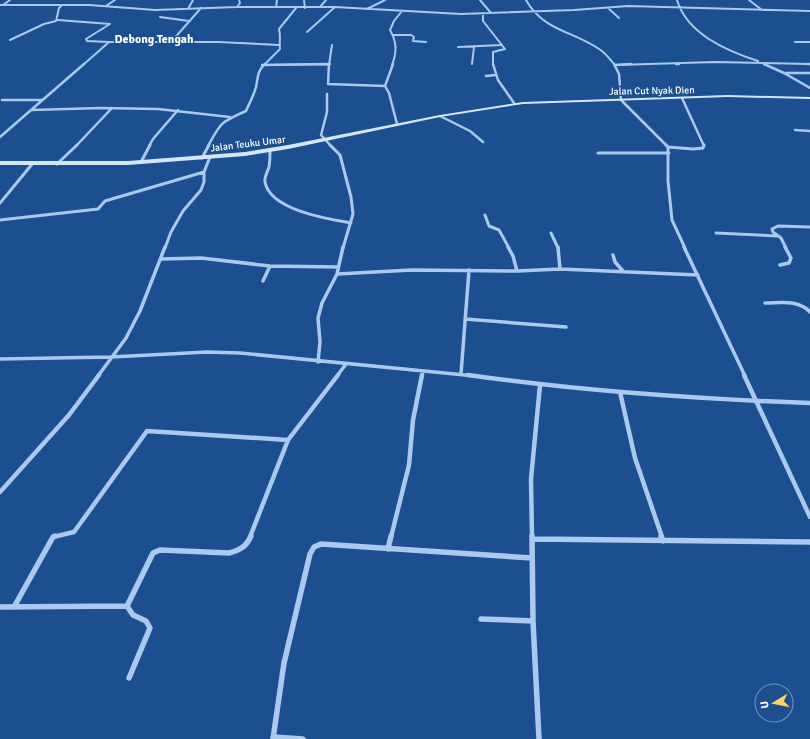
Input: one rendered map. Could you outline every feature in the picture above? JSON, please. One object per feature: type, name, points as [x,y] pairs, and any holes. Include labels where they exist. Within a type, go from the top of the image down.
[{"type":"main road","name":"Jalan Cut Nyak Dien","points":[[495,106],[557,100],[621,100],[748,96],[810,98]]},
{"type":"main road","name":"Jalan Teuku Umar","points":[[0,163],[57,164],[141,162],[270,151],[397,124],[495,106]]},
{"type":"street","points":[[1,5],[10,0]]},
{"type":"street","points":[[106,6],[115,0]]},
{"type":"street","points":[[188,9],[193,0]]},
{"type":"street","points":[[237,7],[240,3],[239,0]]},
{"type":"street","points":[[276,7],[277,0]]},
{"type":"street","points":[[304,0],[305,8]]},
{"type":"street","points":[[320,8],[326,0]]},
{"type":"street","points":[[367,9],[385,0]]},
{"type":"street","points":[[480,0],[491,13]]},
{"type":"street","points":[[526,0],[532,11],[545,24],[590,44],[603,52],[615,65],[619,74],[621,100],[668,147],[668,181],[672,220],[810,517]]},
{"type":"street","points":[[677,0],[678,7],[692,24],[719,45],[763,63],[810,88]]},
{"type":"street","points":[[749,0],[762,10]]},
{"type":"street","points":[[1,5],[106,6],[142,10],[237,7],[335,7],[437,14],[491,13],[628,6],[810,11]]},
{"type":"street","points":[[58,20],[58,11],[62,5]]},
{"type":"street","points":[[307,32],[335,7]]},
{"type":"street","points":[[172,41],[201,8]]},
{"type":"street","points":[[202,158],[217,129],[230,117],[246,111],[256,87],[258,72],[262,65],[280,49],[279,45],[281,37],[279,28],[296,8]]},
{"type":"street","points":[[608,8],[619,18]]},
{"type":"street","points":[[397,124],[389,93],[385,86],[396,54],[395,39],[390,30],[394,21],[402,12]]},
{"type":"street","points":[[483,13],[483,21],[504,50],[493,52],[495,75],[514,103]]},
{"type":"street","points":[[160,17],[190,21]]},
{"type":"street","points":[[10,40],[44,24],[58,20],[110,24],[86,39],[87,41],[172,41],[279,45]]},
{"type":"street","points":[[393,35],[411,35],[414,37],[413,41],[426,42]]},
{"type":"street","points":[[0,137],[110,42]]},
{"type":"street","points":[[795,42],[810,42]]},
{"type":"street","points":[[332,44],[328,84],[385,86]]},
{"type":"street","points":[[458,47],[501,45]]},
{"type":"street","points":[[472,64],[474,47]]},
{"type":"street","points":[[615,65],[646,63],[810,64]]},
{"type":"street","points":[[262,65],[330,64]]},
{"type":"street","points":[[784,73],[810,73]]},
{"type":"street","points":[[486,76],[495,75]]},
{"type":"street","points":[[318,362],[320,348],[318,318],[322,303],[337,274],[345,238],[353,214],[351,197],[343,164],[337,152],[320,132],[327,112],[327,94]]},
{"type":"street","points":[[668,147],[693,149],[703,148],[704,145],[682,98]]},
{"type":"street","points":[[2,100],[42,100]]},
{"type":"street","points":[[32,110],[112,108],[178,110],[230,117]]},
{"type":"street","points":[[57,164],[94,129],[112,108]]},
{"type":"street","points":[[141,162],[153,139],[178,110]]},
{"type":"street","points":[[440,116],[470,132],[483,142]]},
{"type":"street","points":[[795,130],[810,131]]},
{"type":"street","points":[[270,151],[270,166],[265,180],[267,187],[273,196],[287,205],[316,216],[351,223]]},
{"type":"street","points":[[598,153],[669,153]]},
{"type":"street","points":[[0,492],[69,415],[126,338],[140,311],[171,232],[183,211],[201,190],[204,182],[204,172],[210,157]]},
{"type":"street","points":[[0,203],[33,164]]},
{"type":"street","points":[[0,220],[98,209],[105,201],[204,172]]},
{"type":"street","points":[[485,215],[489,226],[499,230],[513,256],[518,271]]},
{"type":"street","points":[[780,265],[789,263],[791,258],[783,241],[773,232],[773,227],[810,228]]},
{"type":"street","points":[[551,233],[558,246],[560,269]]},
{"type":"street","points":[[716,233],[779,236]]},
{"type":"street","points":[[613,255],[615,262],[623,272]]},
{"type":"street","points":[[161,259],[201,258],[270,266],[338,267]]},
{"type":"street","points":[[263,281],[270,266]]},
{"type":"street","points":[[337,274],[412,270],[518,271],[560,269],[698,275]]},
{"type":"street","points":[[461,374],[469,270]]},
{"type":"street","points":[[765,303],[794,302],[802,305],[810,312]]},
{"type":"street","points":[[465,319],[566,327]]},
{"type":"street","points":[[0,359],[111,358],[207,352],[240,353],[318,362],[461,374],[540,385],[620,392],[810,403]]},
{"type":"street","points":[[127,606],[153,553],[160,550],[229,553],[240,550],[248,543],[288,440],[346,364]]},
{"type":"street","points":[[388,549],[409,465],[413,420],[423,371]]},
{"type":"street","points":[[539,739],[532,621],[531,479],[540,385]]},
{"type":"street","points":[[620,392],[635,458],[663,541]]},
{"type":"street","points":[[14,607],[53,537],[56,535],[74,532],[147,431],[288,440]]},
{"type":"street","points":[[532,539],[810,542]]},
{"type":"street","points":[[303,739],[273,738],[284,663],[310,554],[314,547],[321,544],[532,558]]},
{"type":"street","points":[[0,607],[127,606]]},
{"type":"street","points":[[127,606],[133,615],[146,621],[150,628],[129,678]]},
{"type":"street","points":[[481,619],[532,621]]},
{"type":"district","name":"Debong Tengah","points":[[154,39]]}]
